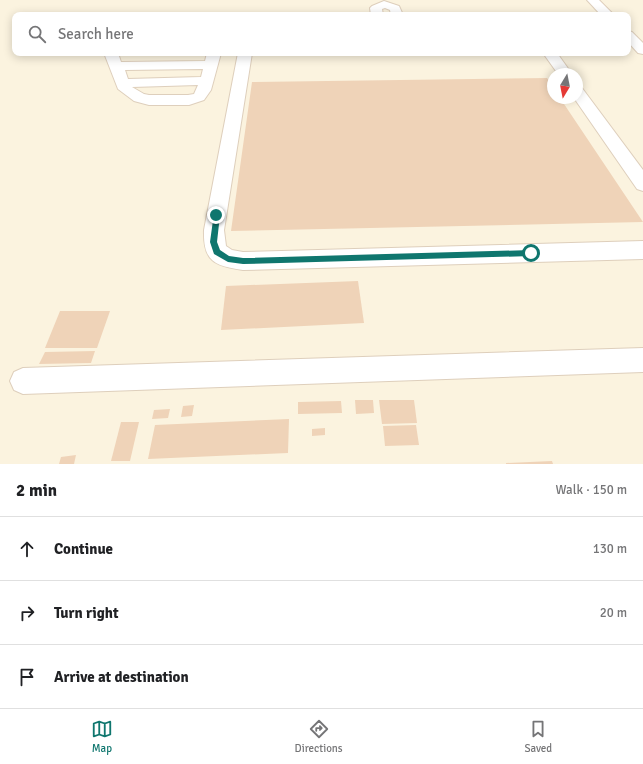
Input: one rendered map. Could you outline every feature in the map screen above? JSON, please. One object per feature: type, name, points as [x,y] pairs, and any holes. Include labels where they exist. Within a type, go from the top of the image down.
[{"type":"street","points":[[593,0],[605,12]]},
{"type":"street","points":[[377,12],[376,8],[383,2],[395,8],[396,12]]},
{"type":"street","points":[[631,38],[643,50]]},
{"type":"street","points":[[552,56],[561,68]]},
{"type":"street","points":[[113,60],[222,67],[203,94],[194,99],[143,99],[125,89],[113,60]]},
{"type":"street","points":[[222,67],[214,242],[217,252],[228,259],[243,261],[643,250]]},
{"type":"street","points":[[583,99],[643,184]]},
{"type":"street","points":[[23,381],[643,360]]},
{"type":"building","points":[[547,78],[547,104],[564,104],[643,222],[231,231],[252,82]]},
{"type":"building","points":[[358,281],[364,323],[221,330],[226,286]]},
{"type":"building","points":[[60,311],[110,311],[97,348],[45,348]]},
{"type":"building","points":[[95,351],[91,363],[39,364],[45,352]]},
{"type":"building","points":[[355,400],[373,400],[374,413],[356,414]]},
{"type":"building","points":[[379,400],[414,400],[417,423],[382,424]]},
{"type":"building","points":[[341,401],[342,413],[298,414],[298,402]]},
{"type":"building","points":[[194,405],[192,416],[181,417],[183,406]]},
{"type":"building","points":[[170,409],[168,418],[152,419],[154,410]]},
{"type":"building","points":[[289,419],[288,453],[148,459],[155,425]]},
{"type":"building","points":[[121,422],[139,422],[130,461],[111,461]]},
{"type":"building","points":[[416,425],[419,445],[385,446],[383,426]]},
{"type":"building","points":[[325,428],[325,435],[312,436],[312,429]]},
{"type":"building","points":[[76,455],[74,464],[59,464],[61,457]]},
{"type":"building","points":[[552,461],[553,464],[506,464],[506,463]]},
{"type":"route","points":[[216,215],[214,242],[217,252],[228,259],[243,261],[531,253]]}]
